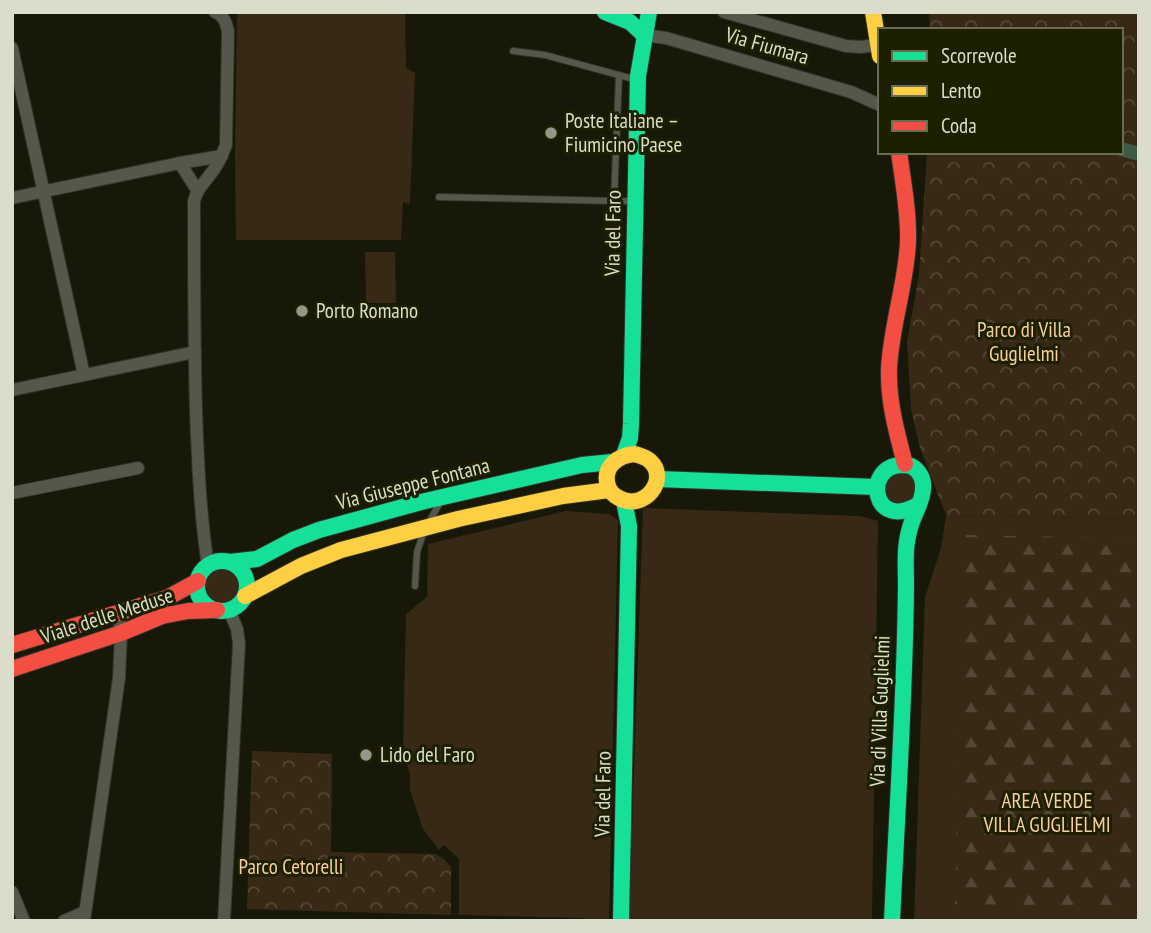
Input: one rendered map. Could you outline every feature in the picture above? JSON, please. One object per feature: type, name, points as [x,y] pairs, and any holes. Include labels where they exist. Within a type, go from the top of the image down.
[{"type":"street","points":[[208,566],[200,500],[194,201],[197,190],[210,175],[226,145],[228,31],[226,22],[215,12]]},
{"type":"street","name":"Via Fiumara","points":[[605,12],[630,22],[643,35],[663,37],[745,61],[858,95],[878,104]]},
{"type":"street","name":"Via del Faro","points":[[618,459],[629,444],[631,432],[638,80],[643,35],[649,12]]},
{"type":"street","points":[[724,12],[846,46],[878,50],[873,12]]},
{"type":"street","points":[[12,48],[84,375]]},
{"type":"street","points":[[899,154],[908,245],[892,340],[889,379],[892,413],[905,464]]},
{"type":"street","points":[[12,198],[222,156]]},
{"type":"street","points":[[180,163],[197,190]]},
{"type":"street","points":[[12,390],[195,352]]},
{"type":"street","points":[[635,454],[648,458],[655,467],[657,479],[652,492],[646,498],[624,501],[609,490],[608,473],[618,459],[635,454]]},
{"type":"street","name":"Via Giuseppe Fontana","points":[[230,562],[257,559],[319,530],[444,496],[618,459]]},
{"type":"street","points":[[905,464],[913,467],[921,477],[924,488],[919,505],[904,512],[891,510],[880,502],[876,487],[878,479],[885,470],[894,465],[905,464]]},
{"type":"street","points":[[12,494],[138,468]]},
{"type":"street","points":[[657,479],[876,487]]},
{"type":"street","points":[[245,596],[300,566],[325,556],[426,527],[563,496],[609,490]]},
{"type":"street","name":"Via del Faro","points":[[622,920],[629,526],[624,501]]},
{"type":"street","name":"Via di Villa Guglielmi","points":[[892,921],[907,544],[919,505]]},
{"type":"street","points":[[223,610],[241,602],[245,596],[247,580],[243,572],[230,562],[215,562],[200,575],[200,596],[204,603],[223,610],[236,624],[239,644],[224,921]]},
{"type":"street","name":"Viale delle Meduse","points":[[12,645],[174,595],[198,581]]},
{"type":"street","name":"Viale delle Meduse","points":[[12,669],[121,633],[150,620],[195,611],[223,610]]},
{"type":"street","points":[[64,921],[84,916],[118,685],[121,633],[118,613]]},
{"type":"street","points":[[12,892],[24,921]]},
{"type":"lane","points":[[513,51],[545,55],[638,80]]},
{"type":"lane","points":[[614,201],[619,75]]},
{"type":"lane","points":[[439,197],[635,201]]},
{"type":"lane","points":[[415,586],[417,552],[421,539],[444,496]]},
{"type":"green space","points":[[237,12],[405,12],[406,68],[415,73],[410,204],[403,202],[401,240],[236,240]]},
{"type":"green space","name":"Parco di Villa Guglielmi","points":[[929,12],[1139,12],[1139,519],[946,515],[920,448],[911,409],[907,342],[919,274],[927,154],[1123,154],[1123,28],[930,28]]},
{"type":"green space","points":[[365,252],[395,252],[396,303],[366,303]]},
{"type":"green space","points":[[898,471],[913,475],[918,496],[903,507],[884,498],[884,481]]},
{"type":"green space","points":[[643,508],[860,516],[878,521],[872,921],[631,921],[629,916]]},
{"type":"green space","points":[[566,511],[609,514],[618,520],[609,921],[459,915],[459,859],[444,845],[439,850],[423,829],[410,790],[410,775],[403,751],[406,614],[427,597],[428,544]]},
{"type":"green space","name":"AREA VERDE VILLA GUGLIELMI","points":[[946,515],[1139,519],[1139,921],[914,921],[925,597],[941,548]]},
{"type":"green space","name":"AREA VERDE VILLA GUGLIELMI","points":[[963,535],[1139,538],[1139,907],[955,904]]},
{"type":"green space","points":[[223,569],[235,574],[240,586],[235,598],[223,603],[211,598],[206,586],[211,574]]},
{"type":"green space","name":"Parco Cetorelli","points":[[252,751],[332,754],[331,852],[436,854],[451,867],[451,915],[247,909]]},
{"type":"waterway","points":[[1123,150],[1139,154]]},
{"type":"traffic: fast","points":[[605,12],[630,22],[644,35]]},
{"type":"traffic: fast","points":[[624,455],[630,438],[631,424],[638,76],[649,12]]},
{"type":"traffic: fast","points":[[230,562],[257,559],[319,530],[421,502],[582,465],[612,462]]},
{"type":"traffic: fast","points":[[892,921],[904,670],[906,550],[911,523],[921,498],[923,493],[923,485],[919,472],[910,466],[889,468],[881,476],[877,486],[883,505],[891,510],[903,511],[919,504]]},
{"type":"traffic: fast","points":[[657,479],[876,487]]},
{"type":"traffic: fast","points":[[621,921],[629,526],[624,501]]},
{"type":"traffic: fast","points":[[222,561],[239,569],[247,586],[239,603],[222,611],[205,603],[197,586],[205,569],[222,561]]},
{"type":"traffic: slow","points":[[873,12],[878,43]]},
{"type":"traffic: slow","points":[[635,454],[650,461],[655,468],[656,484],[645,497],[628,501],[611,492],[607,473],[617,460],[635,454]]},
{"type":"traffic: slow","points":[[245,596],[301,566],[341,550],[458,519],[563,496],[609,490]]},
{"type":"traffic: jam","points":[[899,154],[907,208],[908,242],[890,353],[889,381],[905,464]]},
{"type":"traffic: jam","points":[[12,645],[167,598],[198,581]]},
{"type":"traffic: jam","points":[[12,669],[121,633],[162,616],[188,611],[217,610]]},
{"type":"place","name":"Poste Italiane – Fiumicino Paese","points":[[551,133]]},
{"type":"place","name":"Porto Romano","points":[[302,311]]},
{"type":"place","name":"Lido del Faro","points":[[366,755]]}]
